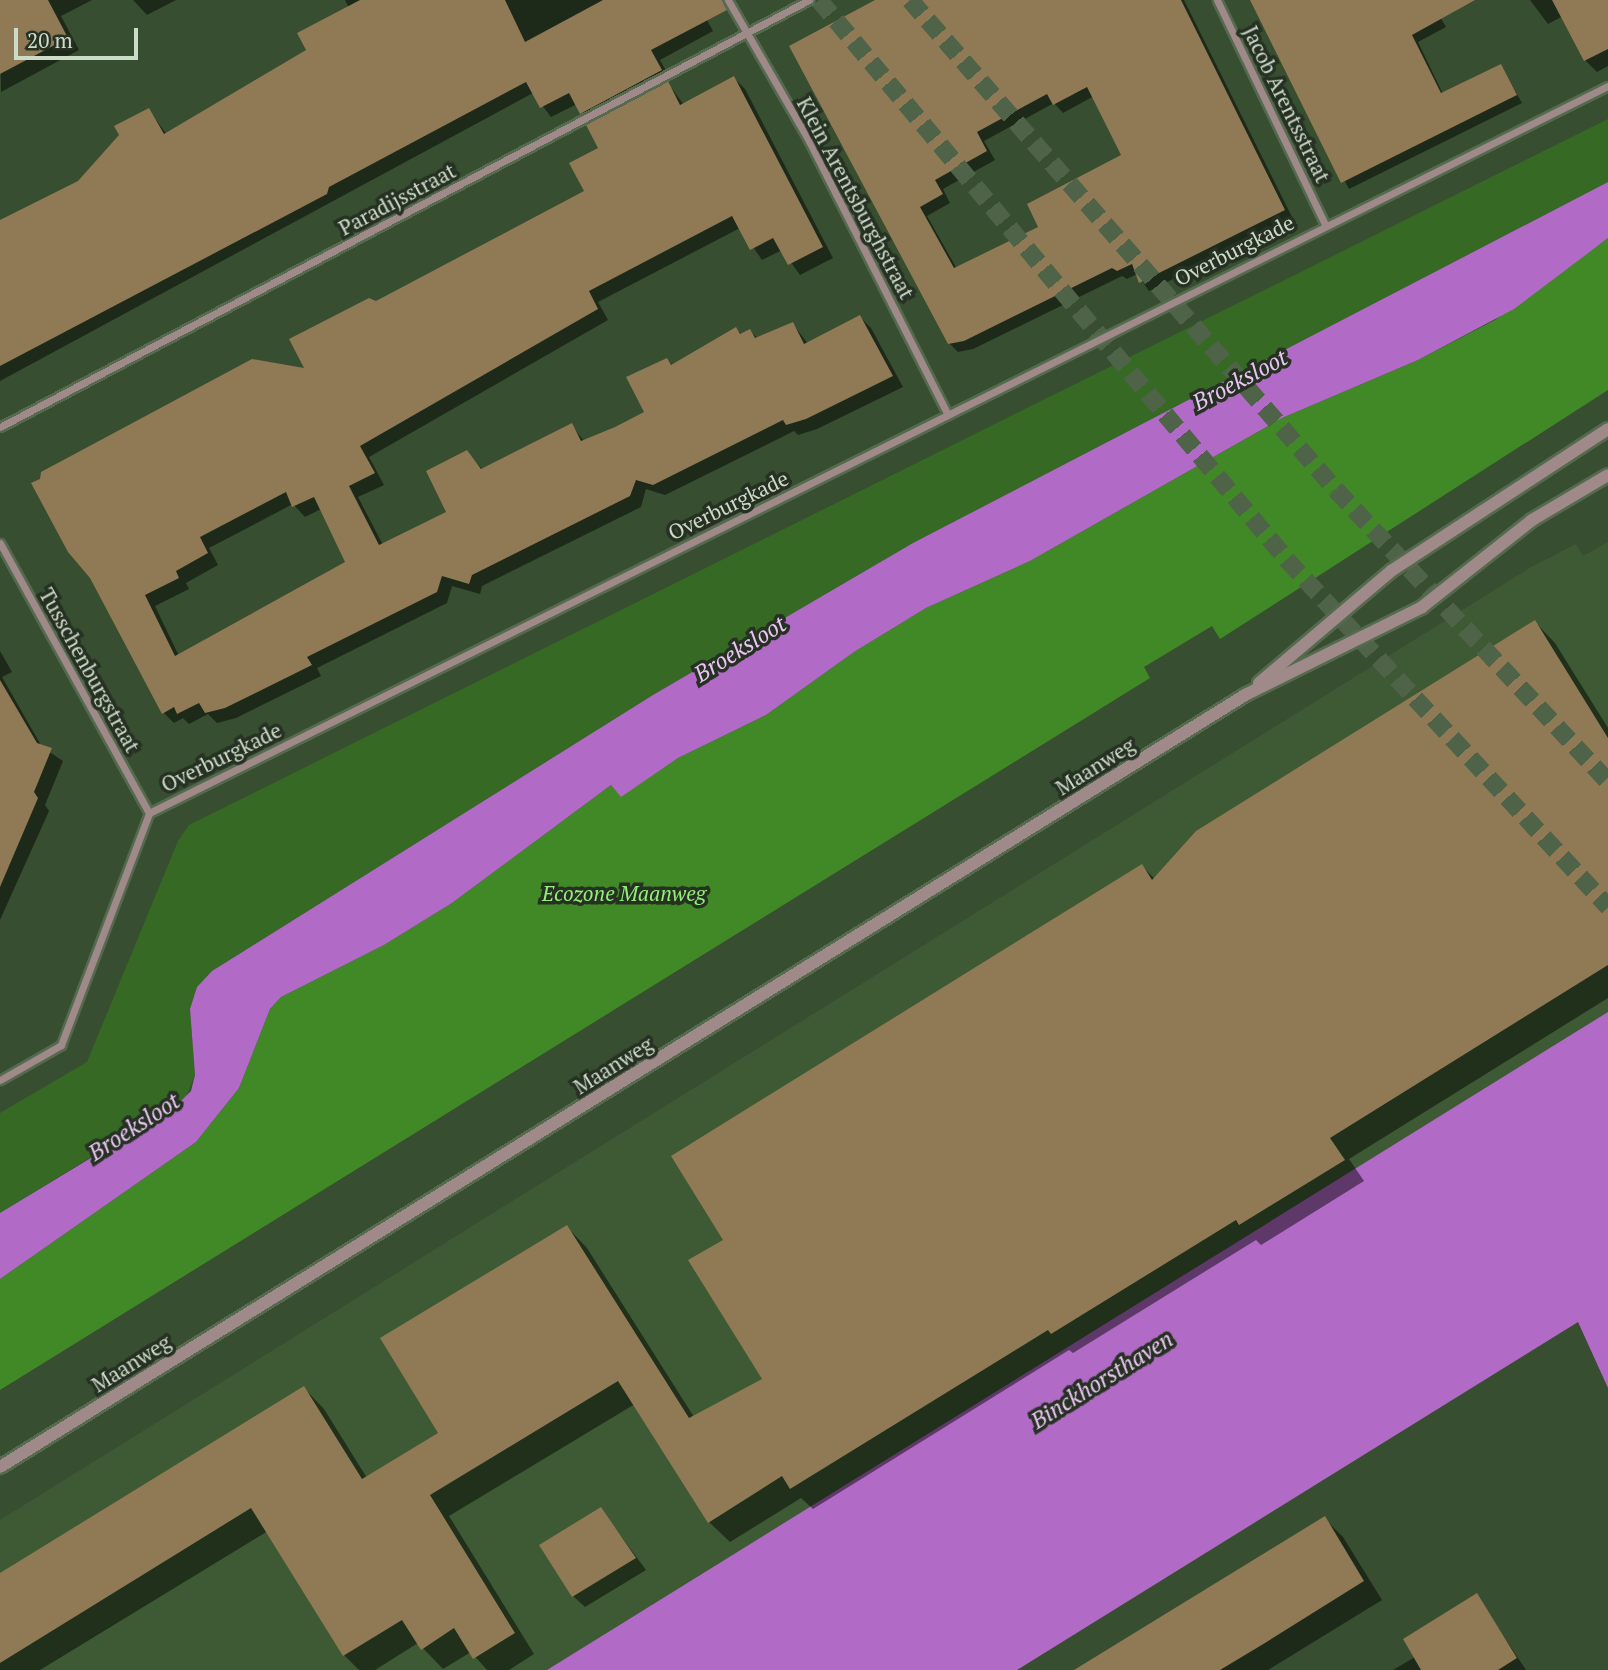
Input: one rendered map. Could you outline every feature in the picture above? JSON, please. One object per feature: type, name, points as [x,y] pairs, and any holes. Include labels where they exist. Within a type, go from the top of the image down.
[{"type":"street","name":"Klein Arentsburghstraat","points":[[729,0],[809,141],[948,415]]},
{"type":"street","name":"Paradijsstraat","points":[[0,427],[809,0]]},
{"type":"street","name":"Jacob Arentsstraat","points":[[1217,0],[1325,224]]},
{"type":"street","name":"Overburgkade","points":[[0,1080],[61,1045],[149,813],[1325,224],[1608,86]]},
{"type":"street","name":"Maanweg","points":[[1245,695],[1391,571],[1608,429]]},
{"type":"street","name":"Maanweg","points":[[0,1467],[1245,695],[1407,616],[1532,520],[1608,475]]},
{"type":"street","name":"Tusschenburgstraat","points":[[0,543],[149,813]]},
{"type":"shaded area","points":[[1608,542],[1608,1040],[569,1670],[0,1670],[0,1520],[1533,566],[1576,544],[1583,556]]},
{"type":"green space","points":[[1608,119],[1608,182],[913,543],[653,695],[212,971],[197,987],[190,1009],[195,1075],[185,1099],[0,1213],[0,1113],[87,1062],[178,841],[189,825]]},
{"type":"green space","name":"Ecozone Maanweg","points":[[1608,238],[1608,390],[1220,639],[1212,626],[1144,667],[1150,678],[0,1390],[0,1279],[196,1142],[239,1088],[270,1009],[281,997],[384,945],[452,903],[611,785],[621,796],[678,758],[766,715],[854,652],[926,608],[1030,561],[1282,418],[1418,360],[1495,320]]},
{"type":"water","name":"Broeksloot","points":[[1608,182],[1608,238],[1514,309],[1418,360],[1282,418],[1030,561],[926,608],[854,652],[766,715],[678,758],[621,797],[611,785],[452,903],[384,945],[281,997],[270,1009],[239,1088],[196,1142],[0,1279],[0,1213],[175,1107],[191,1091],[195,1075],[190,1009],[197,987],[212,971],[653,695],[913,543]]},
{"type":"water","name":"Binckhorsthaven","points":[[1608,1012],[1608,1388],[1578,1322],[1017,1670],[547,1670]]},
{"type":"building","points":[[0,0],[48,0],[68,38],[0,74]]},
{"type":"building","points":[[360,0],[505,0],[525,42],[603,0],[722,0],[727,10],[651,50],[662,70],[580,114],[569,93],[540,108],[526,82],[329,187],[327,194],[0,366],[0,220],[78,181],[119,135],[114,126],[149,108],[164,134],[306,50],[297,33]]},
{"type":"building","points":[[875,0],[1181,0],[1285,210],[1139,283],[1132,264],[1117,271],[1112,268],[964,341],[948,344],[789,46]],"holes":[[[1087,87],[1121,155],[1027,204],[1038,227],[954,268],[920,207],[943,194],[935,180],[987,151],[977,132],[1047,94],[1053,105]]]},
{"type":"building","points":[[1250,0],[1475,0],[1412,35],[1441,93],[1501,64],[1517,95],[1341,183]]},
{"type":"building","points":[[1552,0],[1608,0],[1608,49],[1584,61]]},
{"type":"building","points":[[734,76],[823,247],[788,265],[773,238],[750,250],[732,216],[589,291],[598,309],[360,446],[375,473],[349,486],[379,545],[446,512],[426,471],[467,450],[481,469],[572,423],[581,441],[615,427],[644,412],[626,377],[667,358],[671,365],[736,327],[740,334],[750,329],[755,338],[793,322],[804,344],[860,315],[893,376],[806,419],[786,425],[783,420],[653,485],[636,480],[630,496],[472,575],[469,584],[442,576],[437,592],[307,657],[312,665],[225,708],[205,713],[199,703],[177,714],[174,707],[162,714],[90,578],[68,552],[31,483],[40,479],[41,472],[252,359],[304,368],[289,339],[369,298],[376,301],[584,191],[569,163],[598,148],[586,125],[668,81],[680,105]],"holes":[[[286,492],[292,507],[314,497],[345,562],[175,656],[145,595],[179,578],[176,571],[208,553],[200,537]]]},
{"type":"building","points":[[1535,620],[1608,738],[1608,965],[1330,1138],[1345,1160],[1239,1225],[1236,1220],[1051,1334],[1048,1330],[790,1489],[782,1476],[708,1523],[618,1381],[430,1495],[515,1633],[473,1659],[454,1628],[421,1650],[402,1620],[343,1656],[251,1508],[0,1663],[0,1573],[304,1386],[362,1479],[438,1433],[380,1338],[567,1225],[689,1418],[762,1379],[688,1260],[723,1240],[671,1156],[1142,864],[1152,880],[1196,831]]},
{"type":"building","points":[[0,680],[37,743],[52,748],[34,792],[38,798],[0,887]]},
{"type":"building","points":[[601,1507],[636,1558],[572,1597],[539,1545]]},
{"type":"building","points":[[1325,1516],[1364,1581],[1265,1643],[1220,1670],[1074,1670]]},
{"type":"building","points":[[1477,1593],[1517,1658],[1498,1670],[1421,1670],[1403,1639]]},
{"type":"tunnel","points":[[819,0],[1287,560],[1608,907]]},
{"type":"tunnel","points":[[910,0],[1336,490],[1608,782]]}]
